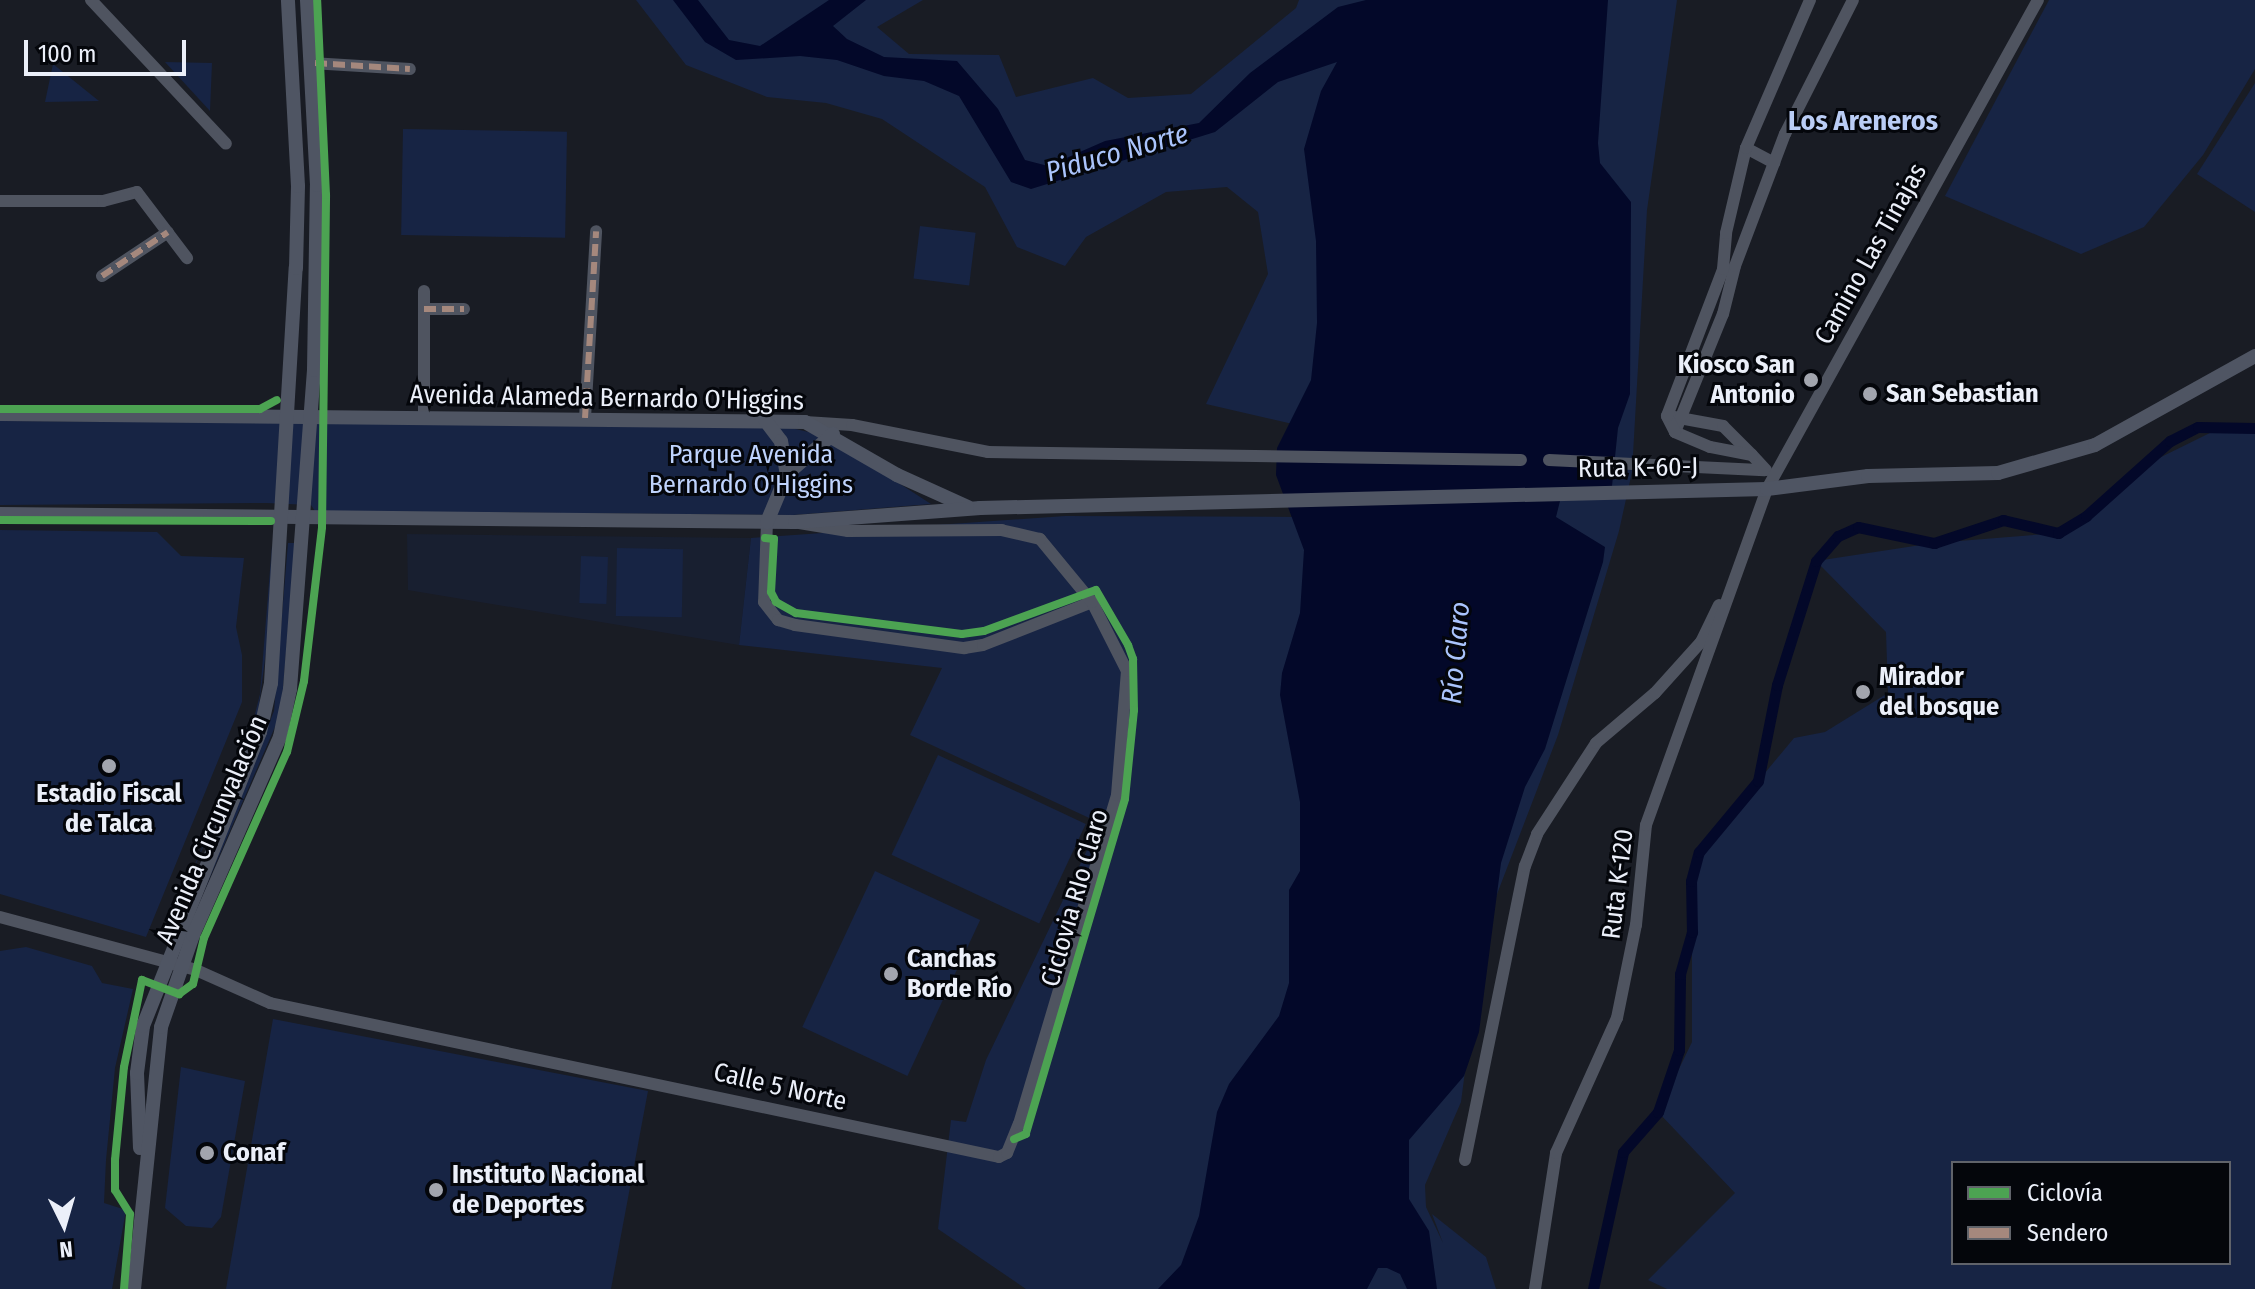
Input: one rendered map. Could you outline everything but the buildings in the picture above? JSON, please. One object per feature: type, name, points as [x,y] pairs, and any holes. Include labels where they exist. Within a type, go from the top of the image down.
[{"type":"main road","name":"Avenida Circunvalación","points":[[144,1196],[138,1062],[143,1026],[164,964],[266,711],[290,416],[298,186],[288,0]]},
{"type":"main road","name":"Avenida Circunvalación","points":[[134,1289],[158,1041],[181,967],[287,712],[311,417],[317,185],[307,0]]},
{"type":"main road","name":"Ruta K-60-J","points":[[987,508],[1767,489],[1868,476],[1998,473],[2055,460],[2142,421],[2255,356]]},
{"type":"main road","name":"Avenida Alameda Bernardo O'Higgins","points":[[0,414],[805,422],[833,434],[938,496],[987,508]]},
{"type":"main road","points":[[765,420],[781,441],[787,474]]},
{"type":"main road","points":[[767,522],[787,474],[833,434]]},
{"type":"main road","points":[[0,514],[795,522],[987,508]]},
{"type":"street","points":[[91,0],[226,144]]},
{"type":"street","points":[[1752,455],[1710,447],[1675,432],[1674,417],[1723,269],[1746,148],[1810,0]]},
{"type":"street","points":[[1674,417],[1723,314],[1774,163],[1853,0]]},
{"type":"street","name":"Camino Las Tinajas","points":[[1767,489],[1770,472],[2038,0]]},
{"type":"street","points":[[311,63],[410,69]]},
{"type":"street","points":[[1746,148],[1774,163]]},
{"type":"street","points":[[0,201],[103,201],[137,192],[187,258]]},
{"type":"street","points":[[585,418],[596,231]]},
{"type":"street","points":[[102,276],[168,232]]},
{"type":"street","points":[[424,291],[424,416]]},
{"type":"street","points":[[424,309],[464,309]]},
{"type":"street","points":[[1674,417],[1723,426],[1770,472]]},
{"type":"street","points":[[805,422],[852,425],[988,452],[1521,460]]},
{"type":"street","points":[[833,434],[852,425]]},
{"type":"street","points":[[1549,460],[1744,468],[1770,472]]},
{"type":"street","name":"Ruta K-120","points":[[1535,1289],[1556,1153],[1617,1018],[1636,925],[1646,825],[1767,489]]},
{"type":"street","points":[[767,522],[764,602],[778,620],[795,625],[964,648],[983,645],[1096,607],[1053,551],[1027,534],[830,530],[795,522]]},
{"type":"street","points":[[1465,1160],[1525,866],[1537,834],[1596,743],[1655,693],[1701,642],[1739,566]]},
{"type":"street","name":"Calle 5 Norte","points":[[0,917],[181,967],[270,1003],[999,1157],[1007,1153],[1019,1124],[1117,795],[1127,671],[1096,607]]},
{"type":"shaded area","points":[[407,534],[751,538],[739,645],[408,590]]},
{"type":"green space","points":[[636,0],[923,0],[877,27],[909,54],[999,55],[1016,97],[1093,78],[1128,98],[1191,94],[1296,8],[1299,0],[1677,0],[1647,210],[1632,472],[1619,531],[1558,735],[1484,928],[1461,1102],[1425,1185],[1426,1207],[1443,1243],[1432,1214],[1486,1257],[1496,1289],[1026,1289],[938,1229],[951,1120],[966,1122],[986,1060],[1100,823],[910,735],[942,668],[739,645],[751,538],[1065,516],[1302,517],[1297,425],[1206,404],[1268,274],[1258,212],[1227,187],[1166,192],[1086,237],[1065,266],[1017,247],[985,187],[882,119],[826,103],[767,97],[686,65]],"holes":[[[1260,1054],[1207,1181],[1214,1139]]]},
{"type":"green space","points":[[2049,0],[2255,0],[2255,69],[2203,155],[2144,227],[2081,254],[1945,196]]},
{"type":"green space","points":[[165,62],[212,63],[210,111]]},
{"type":"green space","points":[[53,64],[99,101],[45,102]]},
{"type":"green space","points":[[2255,83],[2255,212],[2197,174]]},
{"type":"green space","points":[[403,129],[567,132],[565,238],[401,235]]},
{"type":"green space","points":[[920,226],[976,233],[969,285],[914,279]]},
{"type":"green space","name":"Parque Avenida Bernardo O'Higgins","points":[[0,421],[778,425],[826,436],[931,504],[793,515],[315,511],[311,505],[266,503],[0,505]]},
{"type":"green space","points":[[2224,426],[2255,434],[2255,1289],[1667,1289],[1648,1280],[1735,1193],[1658,1112],[1692,1042],[1692,932],[1699,852],[1794,738],[1825,732],[1888,693],[1886,632],[1816,561],[1934,543],[2058,533],[2147,464]]},
{"type":"green space","name":"Estadio Fiscal de Talca","points":[[0,530],[157,532],[181,556],[244,558],[236,627],[242,655],[242,702],[146,937],[0,894]]},
{"type":"green space","points":[[288,543],[295,543],[281,713],[179,949],[274,711]]},
{"type":"green space","points":[[272,545],[271,614],[257,720],[159,951],[251,730],[260,694]]},
{"type":"green space","points":[[617,548],[683,549],[682,617],[616,616]]},
{"type":"green space","points":[[581,556],[608,557],[606,604],[579,603]]},
{"type":"green space","name":"Canchas Borde Río","points":[[938,755],[1086,824],[1039,924],[892,855]]},
{"type":"green space","name":"Canchas Borde Río","points":[[875,871],[980,920],[907,1076],[802,1027]]},
{"type":"green space","points":[[26,947],[92,966],[102,983],[133,989],[115,1068],[106,1160],[104,1203],[126,1210],[112,1289],[0,1289],[0,951]]},
{"type":"green space","name":"Instituto Nacional de Deportes","points":[[273,1019],[648,1091],[611,1289],[226,1289]]},
{"type":"green space","points":[[181,1067],[245,1081],[221,1217],[212,1228],[186,1226],[165,1208]]},
{"type":"water","points":[[673,0],[698,0],[729,40],[760,46],[829,0],[866,0],[833,26],[847,39],[884,57],[957,61],[998,109],[1025,160],[1048,166],[1105,141],[1199,123],[1250,73],[1338,7],[1366,0],[1608,0],[1598,143],[1600,163],[1631,202],[1630,394],[1618,428],[1612,486],[1562,493],[1556,517],[1605,547],[1603,562],[1545,749],[1525,787],[1501,863],[1479,1032],[1464,1076],[1409,1140],[1409,1199],[1429,1231],[1437,1289],[1407,1289],[1400,1274],[1378,1268],[1367,1289],[1158,1289],[1181,1265],[1199,1216],[1217,1112],[1229,1084],[1279,1016],[1289,983],[1289,890],[1300,871],[1300,802],[1280,695],[1282,673],[1300,613],[1304,550],[1276,475],[1277,448],[1311,380],[1317,323],[1316,241],[1304,149],[1321,91],[1337,62],[1278,82],[1215,132],[1031,189],[1011,182],[959,96],[924,81],[884,76],[837,60],[800,56],[736,60],[705,42]]},
{"type":"waterway","points":[[1593,1289],[1623,1152],[1658,1112],[1679,1050],[1680,974],[1692,932],[1691,881],[1699,852],[1758,781],[1777,685],[1816,561],[1838,536],[1858,527],[1934,543],[2003,520],[2058,533],[2086,516],[2170,441],[2198,427],[2255,428]]},
{"type":"marked path","points":[[315,63],[410,69]]},
{"type":"marked path","points":[[585,418],[596,231]]},
{"type":"marked path","points":[[102,276],[168,232]]},
{"type":"marked path","points":[[424,309],[464,309]]},
{"type":"cycle path","points":[[124,1289],[130,1214],[115,1190],[115,1160],[124,1067],[142,980],[179,994],[193,984],[204,938],[287,752],[304,681],[322,527],[326,195],[317,0]]},
{"type":"cycle path","points":[[0,409],[260,409],[277,400]]},
{"type":"cycle path","points":[[0,520],[271,521]]},
{"type":"cycle path","name":"Ciclovia RIo Claro","points":[[765,538],[774,539],[771,592],[776,602],[796,613],[962,634],[984,631],[1096,590],[1128,645],[1133,659],[1134,710],[1125,799],[1026,1134],[1014,1139]]},
{"type":"place","name":"Kiosco San Antonio","points":[[1811,380]]},
{"type":"place","name":"San Sebastian","points":[[1870,394]]},
{"type":"place","name":"Mirador del bosque","points":[[1863,692]]},
{"type":"place","name":"Estadio Fiscal de Talca","points":[[109,766]]},
{"type":"place","name":"Canchas Borde Río","points":[[891,974]]},
{"type":"place","name":"Conaf","points":[[207,1153]]},
{"type":"place","name":"Instituto Nacional de Deportes","points":[[436,1190]]},
{"type":"district","name":"Los Areneros","points":[[1863,121]]},
{"type":"water label","name":"Piduco Norte","points":[[1117,153]]},
{"type":"water label","name":"Río Claro","points":[[1456,653]]}]
